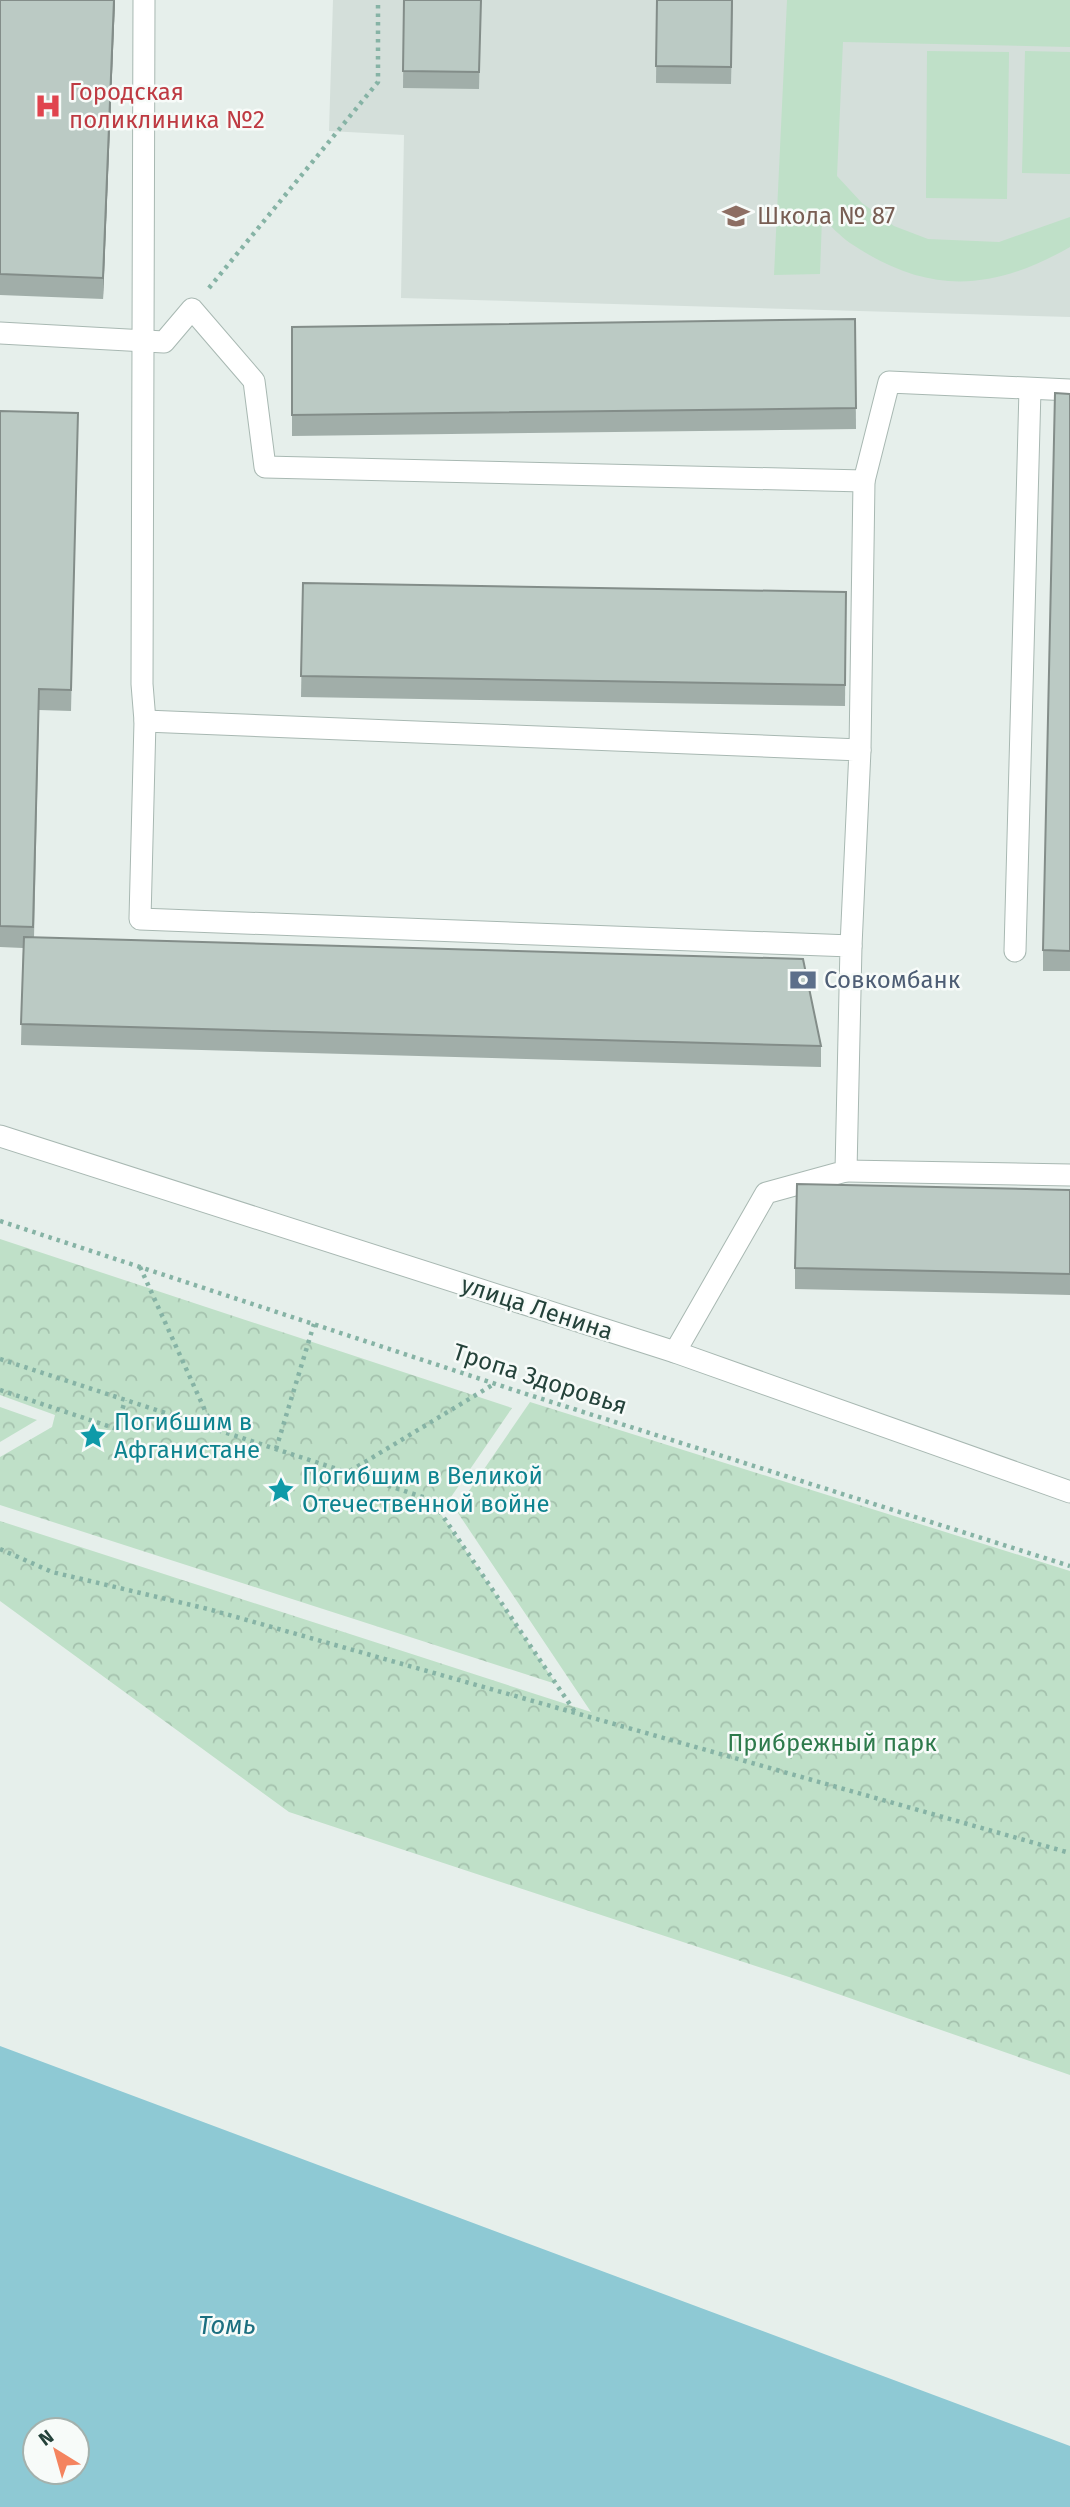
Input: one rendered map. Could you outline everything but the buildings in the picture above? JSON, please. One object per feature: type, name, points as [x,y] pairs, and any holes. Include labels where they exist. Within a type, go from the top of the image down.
[{"type":"street","points":[[144,0],[142,684],[145,721],[140,919],[850,946]]},
{"type":"street","points":[[0,333],[164,342],[192,309],[254,381],[265,467],[864,481]]},
{"type":"street","points":[[846,1171],[850,946],[860,750],[864,481],[889,382],[1070,390]]},
{"type":"street","points":[[1014,951],[1030,389]]},
{"type":"street","points":[[145,721],[860,750]]},
{"type":"street","name":"улица Ленина","points":[[0,1136],[675,1352],[1070,1492]]},
{"type":"street","points":[[675,1352],[766,1193],[846,1171],[1070,1175]]},
{"type":"path","points":[[192,309],[378,82],[378,0]]},
{"type":"path","name":"Тропа Здоровья","points":[[0,1221],[494,1384],[1070,1566]]},
{"type":"path","points":[[139,1266],[214,1429]]},
{"type":"path","points":[[276,1449],[314,1324]]},
{"type":"path","points":[[0,1359],[432,1500],[576,1713]]},
{"type":"path","points":[[349,1472],[494,1384]]},
{"type":"path","points":[[0,1390],[117,1429],[125,1400]]},
{"type":"path","points":[[0,1549],[52,1572],[208,1609],[1070,1853]]},
{"type":"shaded area","name":"Школа № 87","points":[[333,0],[1070,0],[1070,317],[401,298],[404,135],[329,131]]},
{"type":"green space","points":[[787,0],[1070,0],[1070,47],[843,42],[837,176],[862,203],[894,226],[928,239],[999,242],[1070,217],[1070,247],[1013,273],[986,279],[933,279],[906,272],[878,260],[846,240],[822,218],[820,274],[774,275]]},
{"type":"green space","points":[[927,51],[1009,52],[1007,199],[926,198]]},
{"type":"green space","points":[[1025,51],[1070,52],[1070,174],[1022,173]]},
{"type":"green space","points":[[0,1239],[512,1408],[440,1513],[556,1684],[0,1505],[0,1457],[52,1427],[55,1415],[0,1395]]},
{"type":"green space","name":"Прибрежный парк","points":[[530,1402],[1070,1571],[1070,2075],[795,1979],[289,1812],[0,1601],[0,1521],[591,1712],[456,1510]]},
{"type":"green space","points":[[0,1407],[37,1420],[0,1442]]},
{"type":"water","name":"Томь","points":[[0,2046],[1070,2446],[1070,2507],[0,2507]]},
{"type":"place","name":"Городская поликлиника №2","points":[[48,106]]},
{"type":"place","name":"Школа № 87","points":[[736,216]]},
{"type":"place","name":"Совкомбанк","points":[[803,980]]},
{"type":"place","name":"Погибшим в Афганистане","points":[[93,1436]]},
{"type":"place","name":"Погибшим в Великой Отечественной войне","points":[[281,1490]]}]
